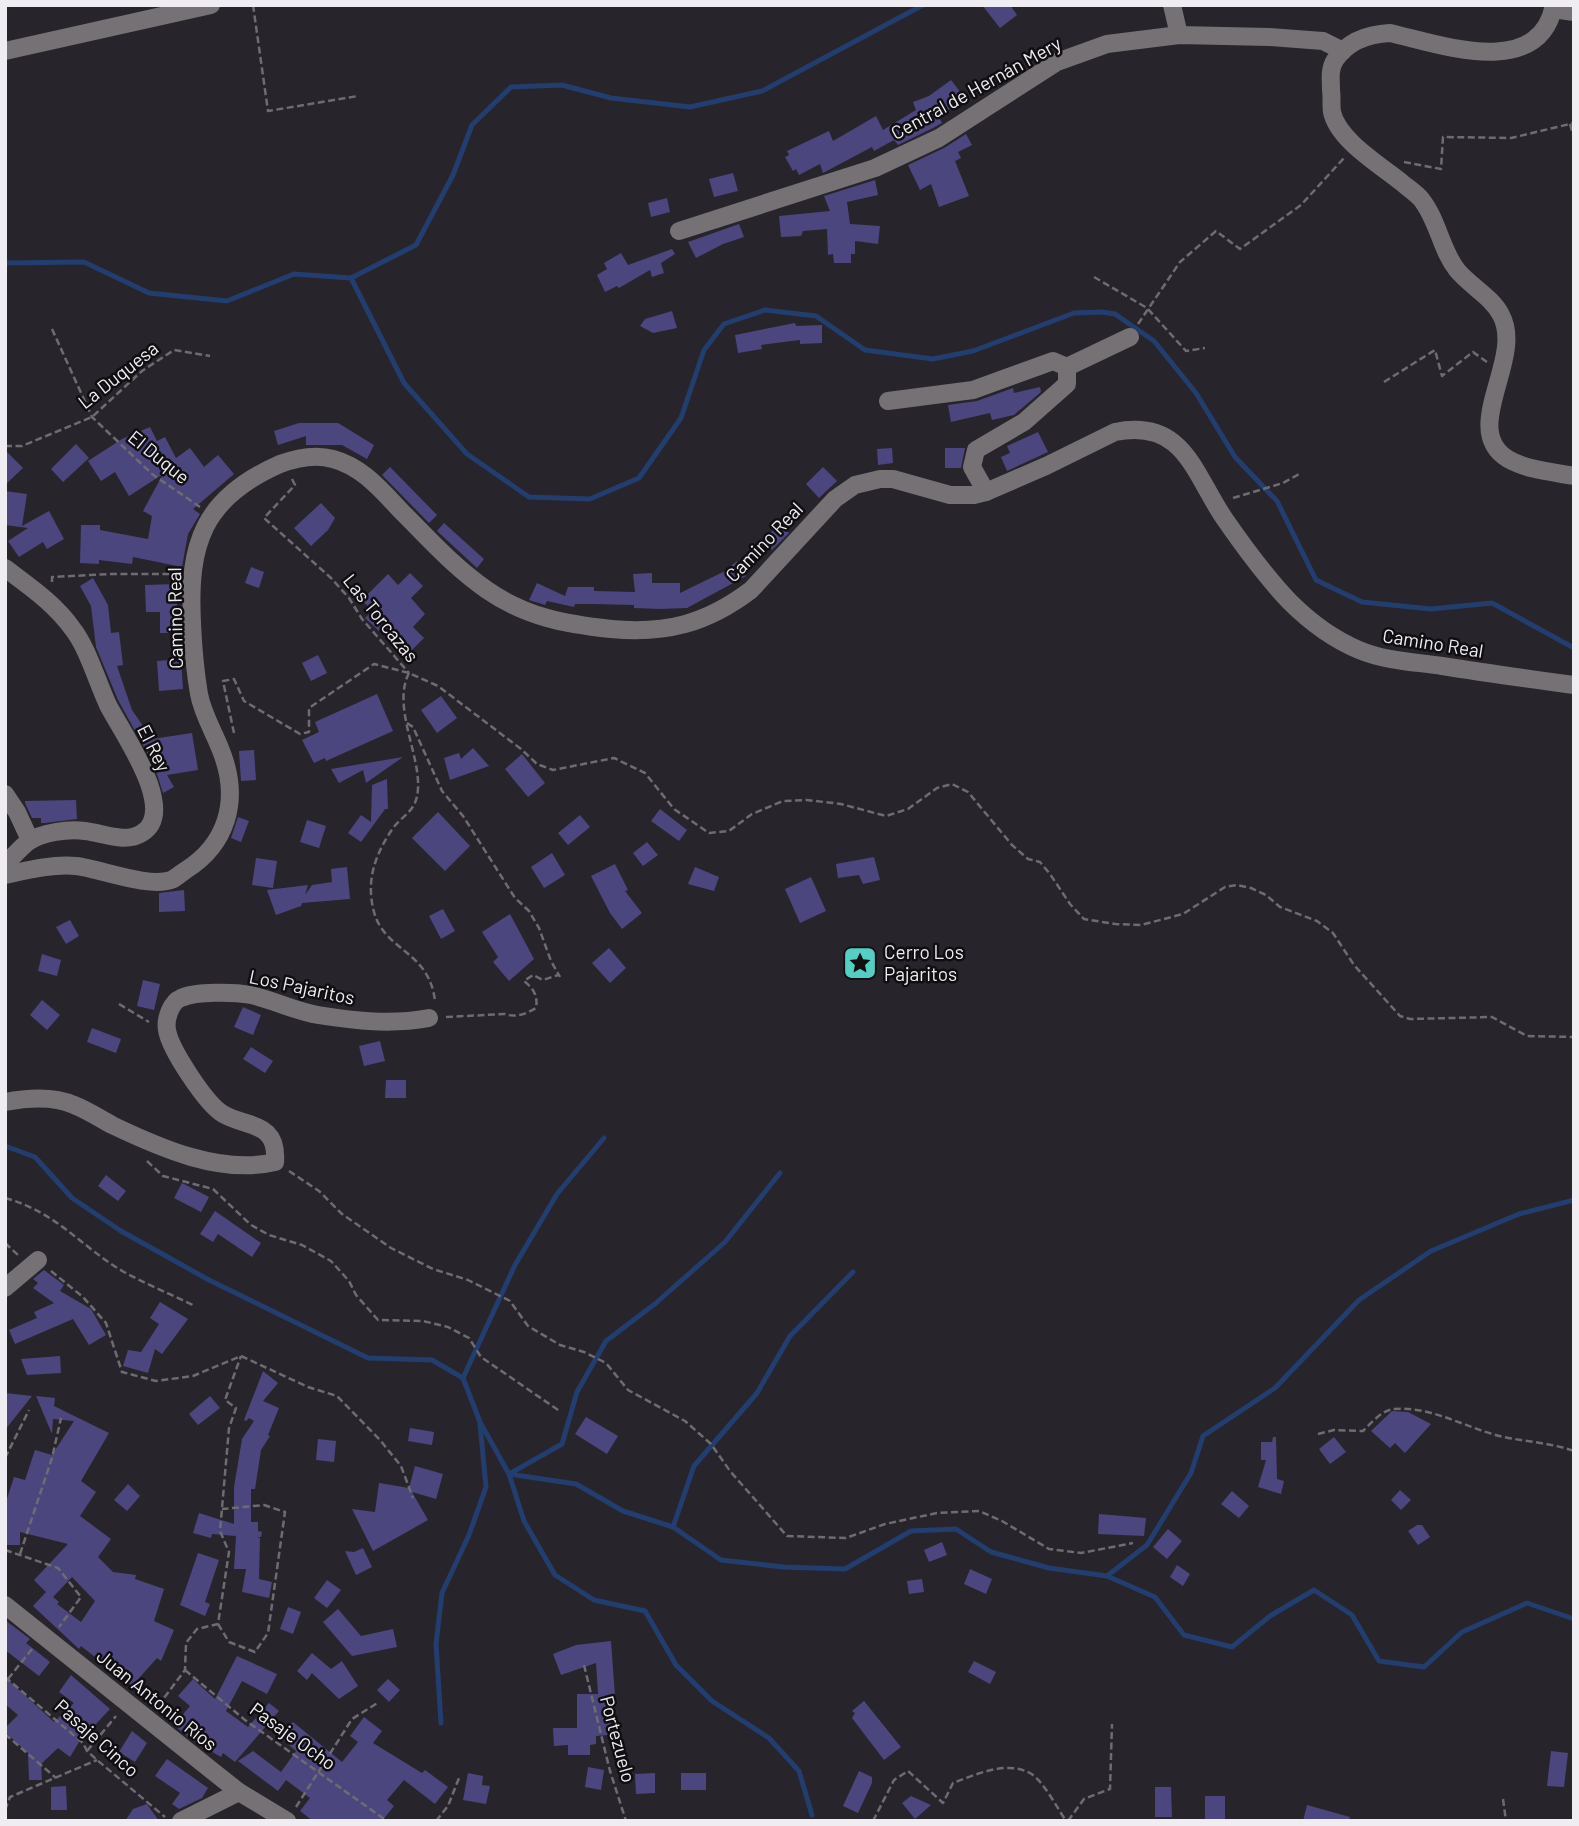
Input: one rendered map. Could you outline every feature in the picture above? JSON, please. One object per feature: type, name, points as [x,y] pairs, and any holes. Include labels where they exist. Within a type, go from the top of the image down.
[{"type":"street","points":[[5,51],[211,5]]},
{"type":"street","points":[[1172,5],[1179,35]]},
{"type":"street","points":[[1574,12],[1554,7],[1544,30],[1536,38],[1501,52],[1476,52],[1390,33],[1361,38],[1343,51],[1330,68],[1332,113],[1343,133],[1355,146],[1420,198],[1458,271],[1501,315],[1508,344],[1488,421],[1491,439],[1509,460],[1574,476]]},
{"type":"street","name":"Central de Hernán Mery","points":[[679,231],[875,168],[939,138],[1058,62],[1107,44],[1179,35],[1269,37],[1323,41],[1343,51]]},
{"type":"street","points":[[1067,368],[1130,337]]},
{"type":"street","points":[[888,401],[973,390],[1054,361],[1067,368]]},
{"type":"street","points":[[986,492],[972,467],[976,450],[1024,422],[1067,384],[1067,368]]},
{"type":"street","name":"Camino Real","points":[[5,876],[42,867],[77,866],[136,879],[169,881],[194,865],[215,846],[224,828],[229,807],[229,777],[200,696],[194,654],[191,574],[197,542],[211,515],[234,491],[284,463],[314,456],[332,459],[367,476],[460,571],[489,592],[524,611],[566,624],[652,631],[690,624],[737,601],[751,590],[835,499],[855,485],[893,479],[950,495],[974,495],[1046,466],[1104,436],[1126,430],[1149,431],[1170,440],[1185,452],[1222,515],[1250,554],[1303,615],[1338,640],[1378,657],[1574,685]]},
{"type":"street","name":"El Rey","points":[[5,568],[55,606],[75,631],[109,707],[147,776],[155,814],[149,828],[131,837],[71,831],[30,840],[5,864]]},
{"type":"street","points":[[5,794],[30,840]]},
{"type":"street","name":"Los Pajaritos","points":[[169,1037],[166,1027],[171,1007],[181,998],[199,995],[248,995],[314,1014],[358,1020],[402,1023],[429,1018]]},
{"type":"street","points":[[5,1102],[27,1098],[72,1104],[161,1148],[224,1164],[256,1167],[275,1162],[276,1150],[266,1131],[222,1113],[192,1079],[169,1037]]},
{"type":"street","points":[[5,1288],[38,1260]]},
{"type":"street","name":"Juan Antonio Ríos","points":[[5,1605],[239,1791],[291,1816]]},
{"type":"street","points":[[181,1821],[239,1791]]},
{"type":"path","points":[[253,5],[268,111],[358,96]]},
{"type":"path","points":[[1404,162],[1441,169],[1443,136],[1511,138],[1572,124],[1574,138]]},
{"type":"path","points":[[1147,308],[1180,262],[1216,231],[1240,249],[1301,205],[1355,146]]},
{"type":"path","points":[[1094,276],[1147,308],[1186,351],[1205,348]]},
{"type":"path","points":[[52,328],[92,417]]},
{"type":"path","name":"La Duquesa","points":[[5,446],[22,446],[92,417],[142,371],[174,350],[210,356]]},
{"type":"path","points":[[1384,382],[1435,350],[1442,376],[1474,352],[1501,373]]},
{"type":"path","name":"El Duque","points":[[92,417],[152,474],[211,515]]},
{"type":"path","name":"Las Torcazas","points":[[314,456],[291,481],[295,485],[264,518],[331,578],[349,598],[362,619],[410,673],[405,695],[418,788],[413,810],[391,830],[373,867],[369,884],[375,914],[390,939],[418,960],[432,981],[435,1000],[429,1018]]},
{"type":"path","points":[[1239,497],[1283,483],[1301,472]]},
{"type":"path","points":[[55,606],[52,577],[191,574]]},
{"type":"path","points":[[223,755],[237,750],[223,681],[234,679],[244,701],[300,734],[309,732],[309,708],[374,664],[410,673],[438,686],[521,748],[537,764],[553,770],[614,758],[645,773],[674,809],[709,833],[729,831],[752,814],[783,801],[807,800],[841,804],[886,816],[908,808],[937,788],[952,784],[968,792],[1012,845],[1028,859],[1040,862],[1084,919],[1115,925],[1141,925],[1182,914],[1225,887],[1237,885],[1266,895],[1280,906],[1317,921],[1333,933],[1354,965],[1400,1016],[1409,1019],[1492,1017],[1527,1036],[1574,1037]]},
{"type":"path","points":[[407,723],[413,727],[442,791],[463,816],[515,898],[529,911],[559,976],[547,979],[533,975],[524,981],[534,990],[537,1000],[536,1008],[530,1012],[512,1017],[505,1014],[483,1014],[429,1018]]},
{"type":"path","points":[[119,1004],[137,1013],[169,1037]]},
{"type":"path","points":[[145,1158],[163,1176],[213,1189],[251,1225],[270,1236],[302,1245],[331,1261],[349,1280],[356,1295],[378,1320],[423,1321],[448,1326],[469,1338],[481,1357],[561,1412]]},
{"type":"path","points":[[275,1162],[319,1191],[342,1214],[391,1248],[510,1301],[528,1326],[559,1345],[584,1352],[606,1363],[628,1390],[685,1421],[710,1444],[730,1471],[787,1535],[846,1538],[886,1524],[937,1513],[979,1511],[1002,1521],[1049,1549],[1081,1553],[1133,1543]]},
{"type":"path","points":[[5,1198],[25,1204],[66,1228],[123,1271],[193,1305]]},
{"type":"path","points":[[38,1260],[83,1297],[106,1323],[122,1372],[156,1381],[194,1376],[241,1356],[307,1387],[337,1396],[401,1466],[413,1498]]},
{"type":"path","points":[[222,1509],[264,1505],[285,1512],[268,1633],[255,1652],[229,1642],[218,1624],[229,1552],[220,1531],[229,1428],[236,1408],[225,1400],[241,1356]]},
{"type":"path","points":[[1318,1434],[1334,1430],[1363,1431],[1376,1418],[1391,1409],[1425,1411],[1503,1437],[1574,1451]]},
{"type":"path","points":[[5,1458],[29,1410]]},
{"type":"path","points":[[20,1554],[61,1418]]},
{"type":"path","points":[[5,1550],[58,1568],[81,1597],[7,1678]]},
{"type":"path","points":[[148,1720],[185,1670],[186,1643],[197,1629],[218,1624]]},
{"type":"path","name":"Portezuelo","points":[[584,1665],[610,1771],[626,1821]]},
{"type":"path","name":"Pasaje Ocho","points":[[185,1670],[245,1720],[387,1821]]},
{"type":"path","name":"Pasaje Cinco","points":[[7,1678],[83,1742],[87,1751],[169,1821]]},
{"type":"path","points":[[291,1816],[352,1719],[379,1702]]},
{"type":"path","points":[[87,1751],[127,1703]]},
{"type":"path","points":[[873,1821],[894,1780],[908,1771],[943,1803],[953,1783],[977,1774],[1013,1767],[1035,1776],[1067,1821],[1084,1799],[1110,1789],[1112,1724]]},
{"type":"path","points":[[5,1734],[57,1779]]},
{"type":"path","points":[[5,1810],[10,1797],[97,1760]]},
{"type":"path","points":[[436,1821],[449,1806],[459,1778]]},
{"type":"path","points":[[1503,1799],[1506,1821]]},
{"type":"building","points":[[982,5],[1010,5],[1017,15],[1000,28]]},
{"type":"building","points":[[951,80],[965,98],[939,117],[942,123],[898,145],[894,140],[874,151],[872,147],[823,173],[820,164],[799,175],[796,169],[793,171],[785,157],[789,155],[787,151],[829,131],[833,141],[876,116],[883,130],[916,110],[913,102],[929,96]]},
{"type":"building","points":[[966,134],[972,145],[958,152],[961,158],[955,161],[969,196],[939,207],[931,184],[920,190],[908,165]]},
{"type":"building","points":[[733,173],[738,191],[714,197],[709,179]]},
{"type":"building","points":[[875,180],[878,195],[847,202],[850,224],[880,226],[878,244],[855,241],[855,254],[851,254],[851,263],[834,263],[833,254],[828,255],[827,229],[803,231],[801,236],[781,237],[779,216],[830,211],[824,196]]},
{"type":"building","points":[[667,198],[670,212],[651,217],[648,203]]},
{"type":"building","points":[[739,224],[744,237],[696,258],[688,242]]},
{"type":"building","points":[[672,249],[675,254],[661,263],[664,273],[652,277],[650,270],[619,288],[617,286],[605,292],[597,275],[607,269],[604,263],[621,253],[628,265]]},
{"type":"building","points":[[672,311],[677,328],[653,333],[640,326],[645,319]]},
{"type":"building","points":[[795,323],[796,326],[822,325],[822,343],[800,344],[800,340],[761,345],[762,349],[738,353],[735,335]]},
{"type":"building","points":[[1040,387],[1041,392],[1014,415],[992,420],[990,413],[951,422],[948,405],[977,401],[1013,388],[1014,393]]},
{"type":"building","points":[[299,423],[338,423],[374,445],[367,459],[342,445],[306,445],[306,436],[278,445],[274,431]]},
{"type":"building","points":[[150,427],[157,441],[165,437],[176,458],[190,448],[204,467],[218,455],[234,474],[193,509],[200,514],[188,534],[182,567],[133,557],[132,564],[99,560],[99,564],[80,563],[81,525],[100,525],[100,530],[148,539],[152,516],[143,511],[163,474],[129,496],[115,472],[101,481],[88,461],[122,439]]},
{"type":"building","points":[[1038,432],[1048,452],[1007,471],[1001,457],[1010,453],[1007,446]]},
{"type":"building","points":[[76,444],[89,458],[63,482],[51,469]]},
{"type":"building","points":[[892,448],[893,463],[878,465],[877,449]]},
{"type":"building","points":[[945,448],[965,448],[961,468],[945,468]]},
{"type":"building","points":[[5,450],[23,468],[5,485]]},
{"type":"building","points":[[390,467],[437,515],[429,523],[382,475]]},
{"type":"building","points":[[823,467],[837,481],[819,498],[806,484]]},
{"type":"building","points":[[5,491],[27,494],[22,526],[49,511],[64,539],[47,549],[43,542],[19,557],[8,541],[28,528],[5,525]]},
{"type":"building","points":[[321,503],[335,518],[328,530],[311,546],[294,528]]},
{"type":"building","points":[[444,523],[484,559],[477,568],[437,531]]},
{"type":"building","points":[[780,523],[789,533],[772,550],[763,540]]},
{"type":"building","points":[[737,561],[746,576],[687,608],[634,608],[634,605],[593,604],[575,604],[574,607],[547,601],[545,605],[529,600],[537,583],[565,596],[568,587],[635,592],[633,574],[652,573],[652,583],[680,583],[680,593],[725,571]]},
{"type":"building","points":[[251,567],[264,572],[259,588],[245,583]]},
{"type":"building","points":[[410,573],[423,586],[411,598],[425,614],[413,627],[424,638],[407,655],[381,629],[379,631],[365,618],[372,611],[362,600],[388,574],[398,585]]},
{"type":"building","points":[[93,578],[108,605],[111,633],[119,632],[123,665],[117,666],[132,710],[152,739],[192,733],[198,770],[167,775],[174,787],[163,793],[154,765],[118,700],[96,647],[91,606],[80,586]]},
{"type":"building","points":[[176,584],[179,633],[160,633],[160,612],[146,612],[145,585]]},
{"type":"building","points":[[318,655],[327,673],[311,681],[302,663]]},
{"type":"building","points":[[181,659],[183,689],[159,691],[157,661]]},
{"type":"building","points":[[377,694],[393,731],[326,761],[325,758],[314,763],[302,740],[319,732],[315,722]]},
{"type":"building","points":[[441,696],[457,718],[437,733],[421,710]]},
{"type":"building","points":[[473,748],[489,766],[450,780],[444,758],[459,753],[461,759]]},
{"type":"building","points":[[254,750],[256,780],[241,781],[239,751]]},
{"type":"building","points":[[522,754],[545,783],[528,797],[505,769]]},
{"type":"building","points":[[403,757],[366,783],[363,770],[339,783],[331,769]]},
{"type":"building","points":[[387,779],[388,809],[385,809],[361,842],[348,833],[361,815],[371,822],[372,785]]},
{"type":"building","points":[[76,800],[77,819],[45,823],[41,823],[41,818],[32,818],[25,803],[25,801]]},
{"type":"building","points":[[660,809],[687,830],[679,841],[651,821]]},
{"type":"building","points":[[438,812],[470,846],[445,871],[412,838]]},
{"type":"building","points":[[580,815],[590,827],[568,845],[558,833]]},
{"type":"building","points":[[238,817],[249,821],[241,842],[231,838]]},
{"type":"building","points":[[307,820],[326,826],[319,848],[300,842]]},
{"type":"building","points":[[647,842],[658,855],[643,866],[633,853]]},
{"type":"building","points":[[552,853],[565,875],[544,888],[531,867]]},
{"type":"building","points":[[874,857],[880,880],[863,884],[859,875],[838,878],[836,864]]},
{"type":"building","points":[[256,858],[277,861],[273,888],[252,885]]},
{"type":"building","points":[[615,864],[628,890],[625,891],[642,913],[622,929],[610,913],[591,876]]},
{"type":"building","points":[[347,867],[350,899],[302,903],[301,906],[276,915],[267,890],[308,885],[305,895],[312,885],[332,882],[331,869]]},
{"type":"building","points":[[695,867],[719,877],[714,891],[688,884]]},
{"type":"building","points":[[811,877],[826,911],[800,923],[785,889]]},
{"type":"building","points":[[184,890],[185,911],[159,912],[159,893]]},
{"type":"building","points":[[443,909],[455,931],[441,939],[429,916]]},
{"type":"building","points":[[510,914],[534,959],[509,981],[493,962],[498,957],[482,932]]},
{"type":"building","points":[[70,920],[79,936],[66,944],[56,927]]},
{"type":"building","points":[[609,948],[626,968],[610,983],[592,963]]},
{"type":"building","points":[[42,954],[61,960],[57,976],[38,971]]},
{"type":"building","points":[[143,980],[160,984],[154,1010],[137,1006]]},
{"type":"building","points":[[42,1000],[60,1015],[47,1030],[30,1015]]},
{"type":"building","points":[[243,1007],[261,1015],[253,1035],[234,1027]]},
{"type":"building","points":[[92,1028],[121,1039],[116,1053],[87,1042]]},
{"type":"building","points":[[380,1041],[385,1061],[364,1066],[359,1046]]},
{"type":"building","points":[[251,1047],[273,1061],[265,1073],[243,1059]]},
{"type":"building","points":[[386,1080],[406,1080],[406,1098],[385,1098]]},
{"type":"building","points":[[106,1175],[126,1191],[118,1201],[98,1186]]},
{"type":"building","points":[[182,1183],[209,1197],[201,1212],[174,1198]]},
{"type":"building","points":[[215,1211],[261,1243],[252,1257],[218,1234],[213,1242],[200,1234]]},
{"type":"building","points":[[44,1270],[64,1285],[60,1291],[91,1309],[106,1335],[89,1345],[73,1319],[15,1344],[9,1330],[37,1318],[34,1312],[54,1303],[33,1288],[38,1283],[33,1279]]},
{"type":"building","points":[[160,1302],[188,1319],[162,1354],[155,1349],[148,1373],[123,1366],[128,1350],[141,1352],[159,1324],[150,1318]]},
{"type":"building","points":[[60,1356],[61,1373],[27,1375],[21,1359]]},
{"type":"building","points":[[263,1371],[278,1383],[263,1401],[279,1408],[268,1435],[270,1436],[261,1450],[255,1489],[251,1489],[251,1522],[258,1522],[258,1531],[262,1532],[261,1537],[257,1537],[260,1538],[259,1579],[272,1582],[269,1598],[242,1592],[246,1569],[234,1569],[236,1536],[212,1534],[211,1538],[193,1533],[199,1513],[234,1524],[234,1487],[242,1439],[254,1421],[249,1418],[244,1420]]},
{"type":"building","points":[[5,1393],[32,1396],[5,1430]]},
{"type":"building","points":[[36,1396],[55,1398],[54,1406],[109,1433],[81,1481],[96,1492],[80,1516],[111,1539],[98,1557],[113,1572],[136,1575],[135,1579],[164,1589],[154,1621],[174,1630],[161,1661],[157,1658],[132,1686],[81,1646],[79,1649],[33,1606],[46,1592],[34,1580],[68,1544],[20,1532],[20,1545],[5,1545],[5,1505],[14,1477],[25,1480],[35,1450],[52,1455],[74,1421],[53,1419],[52,1434]],"holes":[[[72,1577],[95,1601],[81,1622],[57,1604],[59,1602],[53,1597]]]},
{"type":"building","points":[[210,1396],[220,1408],[198,1425],[189,1414]]},
{"type":"building","points":[[1392,1411],[1408,1412],[1431,1424],[1405,1453],[1395,1443],[1390,1448],[1371,1431]]},
{"type":"building","points":[[586,1417],[618,1436],[607,1454],[575,1434]]},
{"type":"building","points":[[410,1428],[434,1432],[432,1445],[408,1441]]},
{"type":"building","points":[[1273,1437],[1276,1437],[1277,1479],[1284,1481],[1281,1494],[1258,1487],[1266,1460],[1261,1460],[1261,1442],[1272,1442]]},
{"type":"building","points":[[1334,1437],[1346,1452],[1330,1464],[1319,1449]]},
{"type":"building","points":[[318,1439],[336,1441],[334,1462],[316,1460]]},
{"type":"building","points":[[415,1466],[443,1474],[436,1499],[412,1492],[428,1520],[373,1551],[352,1509],[375,1512],[379,1483],[409,1488]]},
{"type":"building","points":[[128,1484],[140,1496],[127,1511],[114,1500]]},
{"type":"building","points":[[1400,1490],[1411,1500],[1401,1510],[1391,1500]]},
{"type":"building","points":[[1232,1491],[1249,1506],[1239,1518],[1221,1504]]},
{"type":"building","points":[[1099,1514],[1146,1518],[1144,1536],[1098,1534]]},
{"type":"building","points":[[1422,1525],[1430,1537],[1418,1545],[1408,1531]]},
{"type":"building","points":[[1168,1529],[1182,1541],[1167,1559],[1153,1547]]},
{"type":"building","points":[[942,1542],[947,1555],[929,1562],[924,1550]]},
{"type":"building","points":[[363,1548],[372,1567],[356,1575],[345,1551],[354,1552]]},
{"type":"building","points":[[198,1553],[219,1560],[205,1602],[210,1604],[205,1616],[180,1605]]},
{"type":"building","points":[[1177,1565],[1190,1574],[1183,1586],[1170,1577]]},
{"type":"building","points":[[970,1569],[992,1579],[986,1594],[964,1584]]},
{"type":"building","points":[[922,1579],[924,1592],[909,1594],[907,1581]]},
{"type":"building","points":[[327,1580],[341,1590],[327,1608],[314,1598]]},
{"type":"building","points":[[288,1607],[301,1612],[293,1634],[280,1629]]},
{"type":"building","points":[[338,1609],[361,1636],[393,1629],[397,1647],[352,1656],[323,1622]]},
{"type":"building","points":[[5,1620],[30,1639],[26,1643],[50,1662],[39,1676],[5,1650]]},
{"type":"building","points":[[611,1641],[615,1696],[609,1735],[596,1736],[596,1744],[590,1745],[590,1755],[568,1755],[568,1745],[554,1746],[553,1728],[577,1728],[577,1694],[598,1694],[596,1663],[561,1675],[553,1654],[576,1645]]},
{"type":"building","points":[[312,1653],[331,1669],[342,1661],[358,1686],[339,1699],[312,1673],[307,1680],[297,1671]]},
{"type":"building","points":[[237,1656],[277,1674],[267,1694],[242,1681],[226,1711],[248,1727],[269,1703],[279,1711],[235,1762],[223,1753],[221,1757],[193,1741],[174,1725],[190,1706],[178,1696],[193,1679],[215,1699]]},
{"type":"building","points":[[974,1661],[996,1672],[990,1684],[968,1672]]},
{"type":"building","points":[[71,1675],[110,1709],[79,1742],[70,1757],[58,1748],[41,1764],[42,1780],[29,1780],[28,1753],[5,1732],[5,1728],[18,1715],[5,1704],[5,1677],[54,1722],[74,1703],[59,1692]]},
{"type":"building","points":[[388,1679],[400,1690],[389,1702],[377,1690]]},
{"type":"building","points":[[864,1701],[901,1747],[884,1760],[852,1718],[855,1713],[852,1711]]},
{"type":"building","points":[[364,1717],[382,1731],[373,1743],[422,1773],[425,1770],[448,1787],[435,1804],[404,1780],[387,1800],[394,1806],[382,1821],[313,1821],[300,1811],[310,1798],[286,1780],[278,1791],[238,1761],[253,1751],[281,1772],[296,1751],[276,1734],[293,1722],[342,1762],[358,1742],[350,1736]]},
{"type":"building","points":[[132,1731],[147,1743],[135,1762],[119,1752]]},
{"type":"building","points":[[1551,1751],[1568,1753],[1564,1787],[1547,1786]]},
{"type":"building","points":[[167,1759],[208,1788],[202,1798],[179,1809],[172,1804],[180,1793],[155,1776]]},
{"type":"building","points":[[588,1767],[604,1770],[601,1790],[585,1787]]},
{"type":"building","points":[[859,1771],[872,1777],[872,1783],[858,1813],[843,1806]]},
{"type":"building","points":[[468,1773],[483,1776],[482,1785],[490,1786],[486,1804],[463,1800]]},
{"type":"building","points":[[655,1773],[655,1793],[636,1794],[635,1774]]},
{"type":"building","points":[[681,1773],[706,1773],[706,1790],[681,1790]]},
{"type":"building","points":[[66,1786],[67,1810],[51,1810],[51,1787]]},
{"type":"building","points":[[1155,1787],[1171,1787],[1172,1817],[1155,1817]]},
{"type":"building","points":[[911,1796],[931,1805],[915,1819],[902,1803]]},
{"type":"building","points":[[1205,1796],[1225,1796],[1225,1820],[1205,1820]]},
{"type":"building","points":[[147,1804],[159,1821],[125,1821],[133,1809]]},
{"type":"building","points":[[1307,1805],[1350,1817],[1349,1821],[1303,1821]]},
{"type":"waterway","points":[[351,278],[416,245],[453,175],[472,125],[511,87],[562,85],[611,98],[690,107],[762,91],[923,5]]},
{"type":"waterway","points":[[5,263],[84,262],[149,293],[227,301],[294,274],[351,278],[404,383],[467,454],[529,497],[590,499],[639,478],[681,418],[704,350],[724,324],[765,310],[816,316],[865,350],[933,359],[973,351],[1074,313],[1115,314],[1154,341],[1196,393],[1235,457],[1277,501],[1316,580],[1362,602],[1431,609],[1492,603],[1574,648]]},
{"type":"waterway","points":[[463,1378],[515,1265],[557,1194],[604,1138]]},
{"type":"waterway","points":[[5,1146],[35,1157],[72,1198],[121,1231],[209,1280],[368,1358],[432,1360],[463,1378],[480,1422],[509,1474],[576,1484],[623,1511],[673,1527],[721,1560],[783,1567],[845,1569],[911,1531],[956,1529],[991,1552],[1049,1568],[1107,1576],[1155,1597],[1184,1635],[1232,1647],[1270,1616],[1314,1590],[1352,1615],[1379,1661],[1424,1667],[1462,1632],[1527,1603],[1574,1619]]},
{"type":"waterway","points":[[780,1173],[725,1242],[656,1303],[606,1341],[577,1392],[562,1444],[509,1474],[524,1521],[555,1575],[594,1600],[645,1611],[676,1665],[712,1701],[769,1738],[799,1771],[812,1815]]},
{"type":"waterway","points":[[1107,1576],[1147,1545],[1191,1473],[1203,1436],[1275,1388],[1359,1300],[1431,1251],[1519,1214],[1574,1200]]},
{"type":"waterway","points":[[673,1527],[694,1466],[757,1393],[790,1336],[853,1272]]},
{"type":"waterway","points":[[441,1723],[436,1644],[442,1593],[469,1535],[486,1487],[480,1424]]},
{"type":"place","name":"Cerro Los Pajaritos","points":[[860,963]]}]
